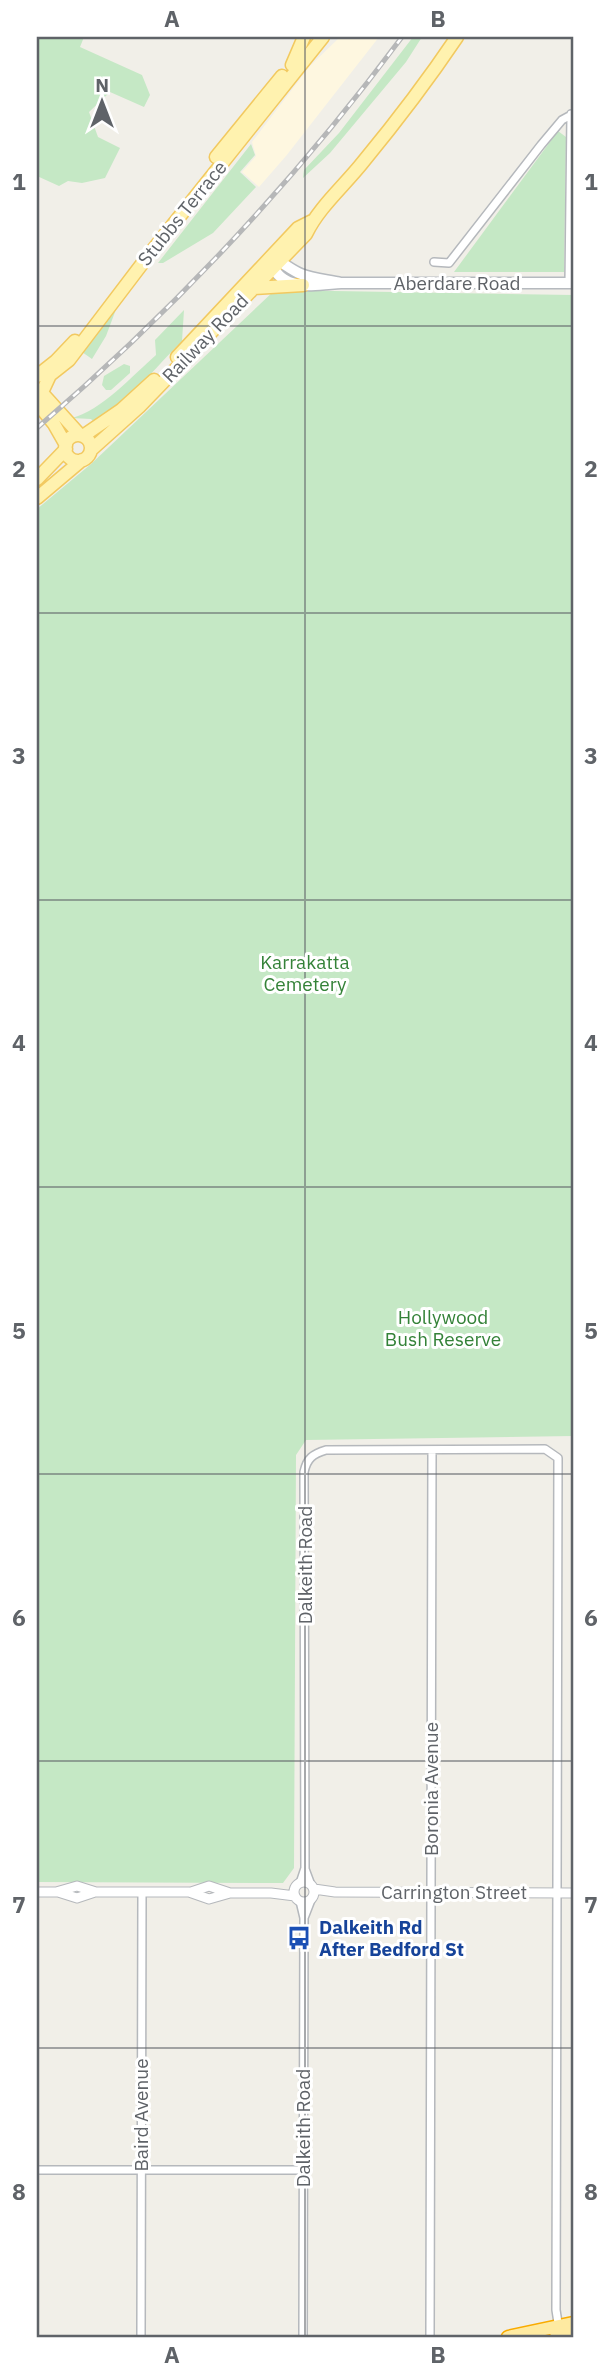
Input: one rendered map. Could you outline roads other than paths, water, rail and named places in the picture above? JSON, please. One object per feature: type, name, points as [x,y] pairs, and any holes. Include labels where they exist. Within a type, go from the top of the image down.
[{"type":"highway","points":[[508,2337],[562,2333],[573,2323]]},
{"type":"main road","points":[[292,65],[304,37]]},
{"type":"main road","name":"Stubbs Terrace","points":[[39,391],[56,361],[80,335],[163,225],[313,37]]},
{"type":"main road","name":"Stubbs Terrace","points":[[39,391],[50,375],[69,360],[155,247],[323,37]]},
{"type":"main road","name":"Railway Road","points":[[37,498],[139,407],[254,288],[298,228],[312,221],[415,97],[457,37]]},
{"type":"main road","name":"Railway Road","points":[[81,435],[121,410],[159,376],[274,262]]},
{"type":"main road","name":"Aberdare Road","points":[[274,262],[308,277],[341,283]]},
{"type":"main road","name":"Aberdare Road","points":[[274,262],[280,277],[303,285],[571,283]]},
{"type":"main road","points":[[254,288],[303,285]]},
{"type":"main road","points":[[39,391],[90,441],[87,455],[72,459],[39,391]]},
{"type":"main road","points":[[37,479],[66,447],[69,439],[81,435]]},
{"type":"street","points":[[434,262],[449,263],[548,136],[562,120],[572,114]]},
{"type":"street","points":[[571,283],[572,114]]},
{"type":"street","points":[[432,1450],[545,1449],[558,1458],[556,2310],[562,2333]]},
{"type":"street","name":"Dalkeith Road","points":[[304,1918],[312,1893],[305,1868],[304,1472],[313,1454],[326,1450],[432,1450]]},
{"type":"street","name":"Boronia Avenue","points":[[430,2337],[432,1450]]},
{"type":"street","name":"Dalkeith Road","points":[[303,2337],[304,1918],[298,1892],[305,1868]]},
{"type":"street","points":[[37,1892],[57,1892],[77,1886],[96,1892],[189,1892],[209,1886],[230,1893],[312,1893]]},
{"type":"street","name":"Baird Avenue","points":[[141,2337],[142,1892]]},
{"type":"street","name":"Carrington Street","points":[[298,1892],[306,1902],[312,1893],[335,1892],[573,1893]]},
{"type":"street","points":[[37,2170],[303,2170]]},
{"type":"railway","points":[[37,428],[136,338],[230,243],[319,142],[402,37]]},
{"type":"place","name":"Dalkeith Rd After Bedford St","points":[[299,1938]]},
{"type":"park label","name":"Karrakatta Cemetery","points":[[305,973]]},
{"type":"park label","name":"Hollywood Bush Reserve","points":[[443,1328]]}]
